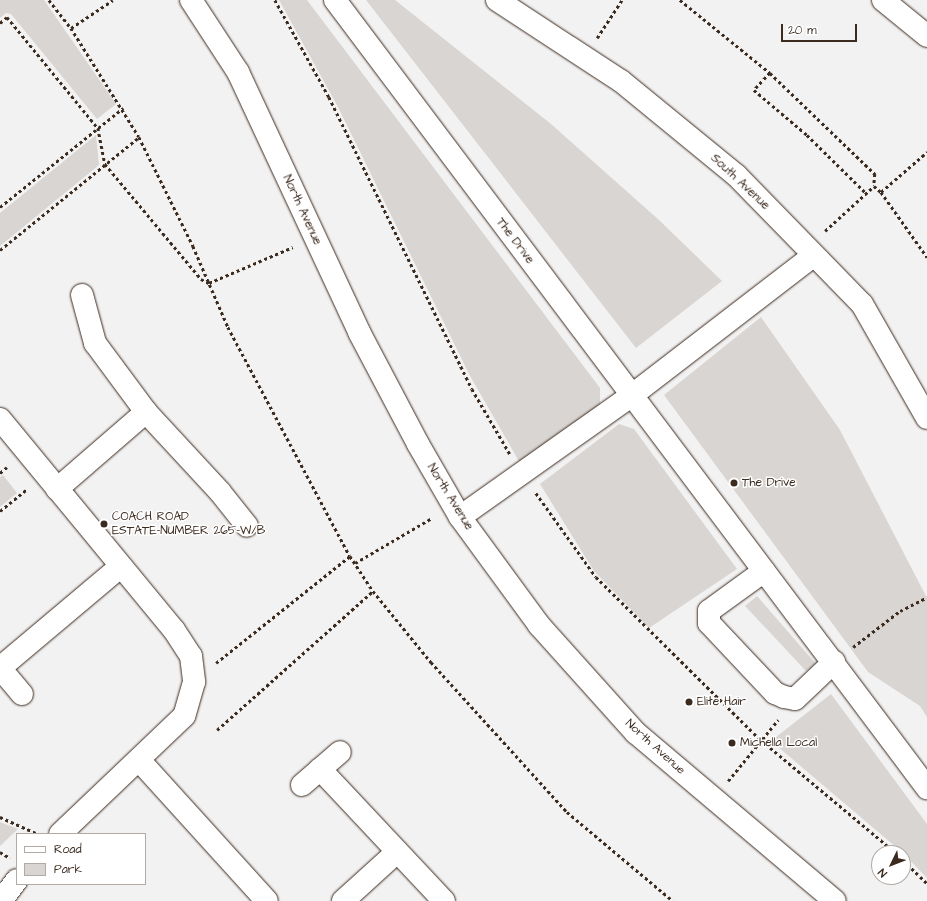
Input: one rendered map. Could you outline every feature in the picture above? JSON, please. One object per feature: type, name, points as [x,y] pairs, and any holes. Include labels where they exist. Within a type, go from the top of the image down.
[{"type":"street","name":"North Avenue","points":[[191,0],[238,72],[359,332],[456,511],[539,625],[636,733],[835,901]]},
{"type":"street","name":"The Drive","points":[[334,0],[631,396],[834,662],[927,788]]},
{"type":"street","name":"South Avenue","points":[[497,0],[585,56],[621,81],[736,175],[862,304],[927,418]]},
{"type":"street","points":[[883,0],[927,36]]},
{"type":"street","points":[[456,511],[631,396],[810,252]]},
{"type":"street","points":[[82,295],[95,343],[146,412],[220,492],[247,526]]},
{"type":"street","points":[[52,481],[146,412]]},
{"type":"street","points":[[0,419],[174,630],[191,656],[194,682],[184,716],[140,760],[61,833]]},
{"type":"street","points":[[22,694],[0,668],[121,566]]},
{"type":"street","points":[[764,570],[708,611],[709,623],[775,693],[795,699],[834,662]]},
{"type":"street","points":[[302,785],[340,752]]},
{"type":"street","points":[[140,760],[267,901]]},
{"type":"street","points":[[320,769],[444,901]]},
{"type":"street","points":[[343,901],[397,852]]},
{"type":"street","points":[[2,901],[16,881]]},
{"type":"path","points":[[49,0],[71,28],[123,108],[139,137],[209,283],[228,327],[350,556],[373,590],[431,662],[567,812],[673,901]]},
{"type":"path","points":[[71,28],[113,0]]},
{"type":"path","points":[[585,56],[622,0]]},
{"type":"path","points":[[680,0],[770,73],[875,174],[874,186],[810,252]]},
{"type":"path","points":[[0,23],[7,17],[98,128],[104,164],[201,279],[209,283],[315,238]]},
{"type":"path","points":[[770,73],[754,90],[807,135],[866,193]]},
{"type":"path","points":[[0,207],[123,108]]},
{"type":"path","points":[[0,250],[139,137]]},
{"type":"path","points":[[881,192],[927,152]]},
{"type":"path","points":[[874,186],[881,192],[927,257]]},
{"type":"path","points":[[0,511],[52,481]]},
{"type":"path","points":[[355,563],[456,511]]},
{"type":"path","points":[[194,682],[350,556]]},
{"type":"path","points":[[217,730],[373,590]]},
{"type":"path","points":[[834,662],[900,611],[927,597]]},
{"type":"path","points":[[714,798],[795,699]]},
{"type":"path","points":[[0,817],[37,833]]},
{"type":"path","points":[[911,868],[927,883]]},
{"type":"green space","points":[[0,0],[44,0],[116,104],[97,119],[11,14],[6,13],[0,18]]},
{"type":"green space","points":[[279,0],[307,0],[600,388],[600,407],[520,463],[470,376],[338,107]]},
{"type":"green space","points":[[366,0],[395,0],[551,124],[659,220],[722,281],[636,348]]},
{"type":"green space","points":[[96,135],[99,165],[0,246],[0,213]]},
{"type":"green space","points":[[761,317],[840,430],[927,598],[927,717],[920,706],[868,672],[664,395]]},
{"type":"green space","points":[[619,424],[634,429],[737,569],[649,628],[594,571],[540,484]]},
{"type":"green space","points":[[3,475],[17,493],[0,507],[0,477]]},
{"type":"green space","points":[[757,596],[816,664],[806,671],[745,606]]},
{"type":"green space","points":[[831,694],[927,824],[927,878],[911,861],[911,845],[894,845],[771,741]]},
{"type":"green space","points":[[0,822],[18,829],[0,846]]},
{"type":"place","name":"The Drive","points":[[734,483]]},
{"type":"place","name":"COACH ROAD ESTATE-NUMBER 265-W/B","points":[[104,524]]},
{"type":"place","name":"Elite Hair","points":[[689,702]]},
{"type":"place","name":"Michella Local","points":[[732,743]]}]
